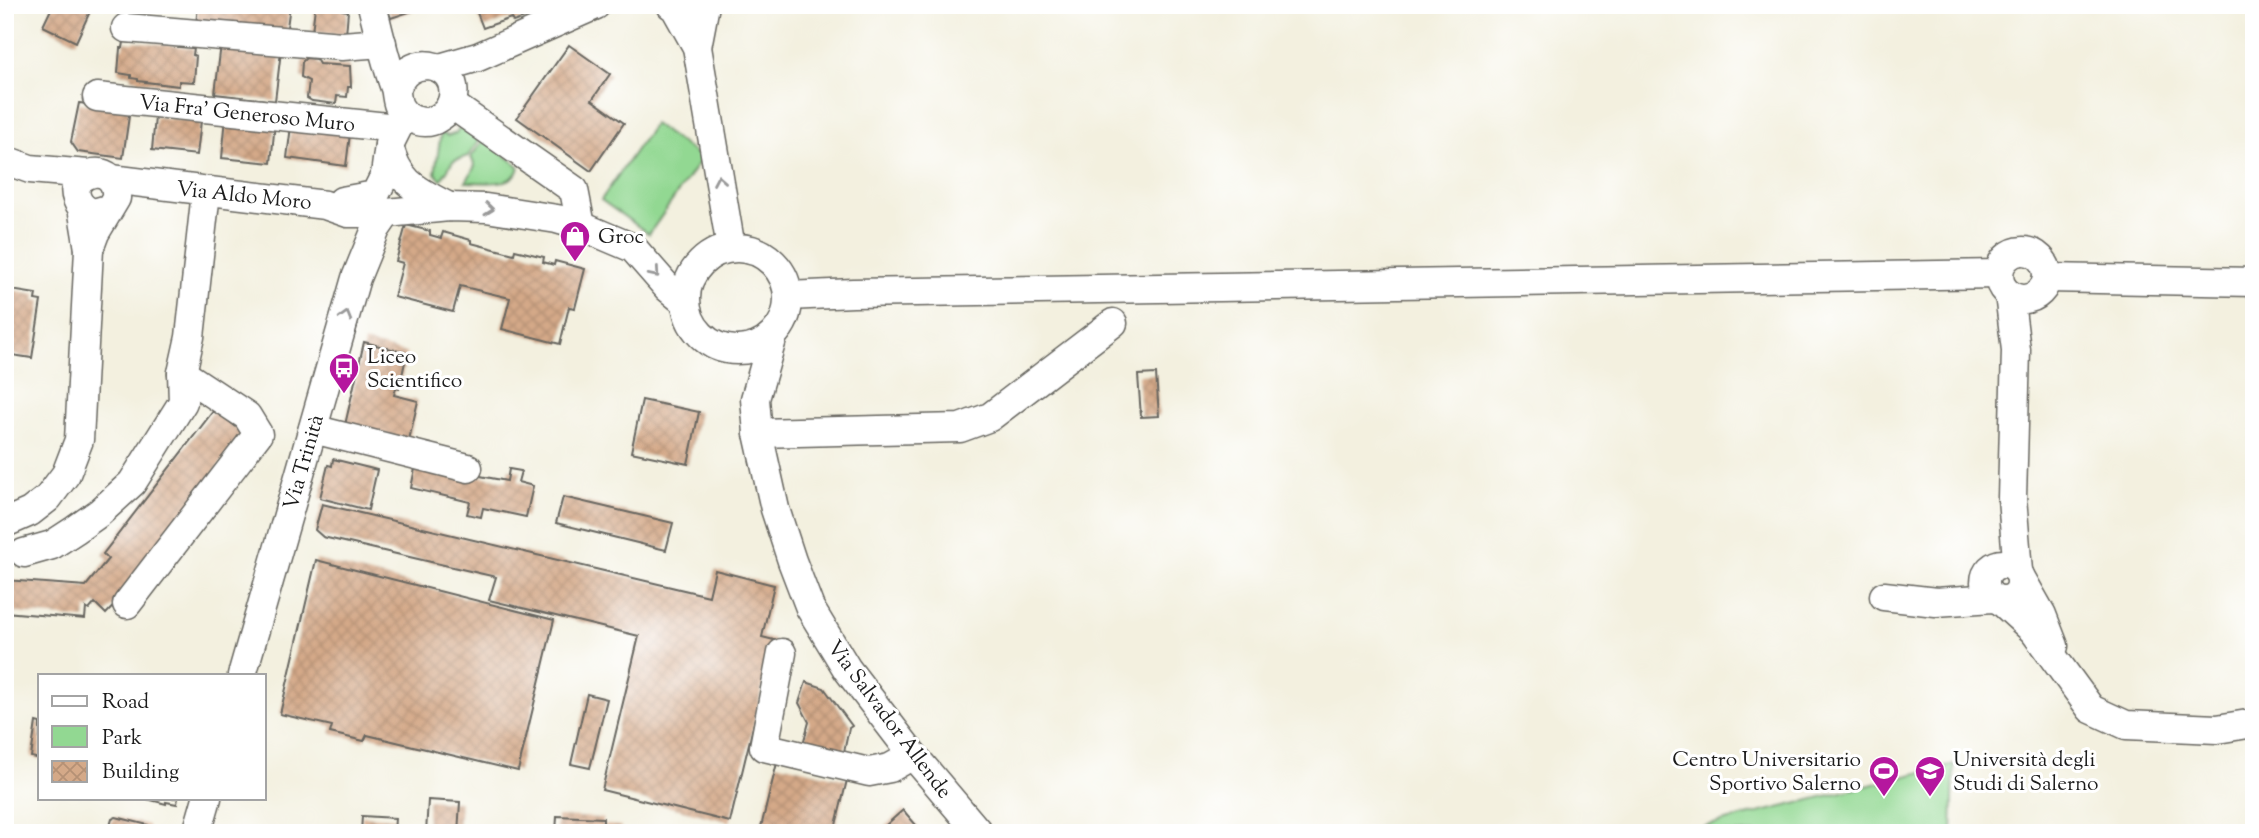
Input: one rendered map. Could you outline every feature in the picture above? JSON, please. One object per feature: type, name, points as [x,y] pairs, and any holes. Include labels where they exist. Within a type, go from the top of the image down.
[{"type":"street","points":[[325,205],[375,195],[385,175],[397,119],[372,5]]},
{"type":"street","points":[[449,207],[418,192],[392,159],[404,73],[440,81],[478,57],[596,5]]},
{"type":"street","points":[[671,5],[697,47]]},
{"type":"street","points":[[705,5],[697,47],[730,247]]},
{"type":"street","points":[[126,28],[342,46],[382,43],[440,81],[574,190],[580,226]]},
{"type":"street","name":"Via Fra’ Generoso Muro","points":[[97,97],[430,121],[439,118],[440,81]]},
{"type":"street","points":[[5,523],[30,512],[48,498],[66,474],[79,440],[89,249],[96,196],[18,165]]},
{"type":"street","name":"Via Aldo Moro","points":[[96,196],[162,186],[325,205]]},
{"type":"street","points":[[24,553],[52,545],[99,513],[132,483],[183,402],[182,373],[190,337],[206,191]]},
{"type":"street","points":[[325,205],[348,213],[387,213],[449,207],[486,208],[557,219],[633,247],[668,288],[685,302]]},
{"type":"street","name":"Via Trinità","points":[[242,674],[356,278],[376,229],[387,213]]},
{"type":"street","points":[[730,247],[747,248],[763,254],[776,265],[785,279],[788,296],[785,317],[773,336],[761,345],[732,351],[705,340],[695,330],[688,317],[685,302],[687,287],[698,266],[716,252],[730,247]]},
{"type":"street","points":[[2017,350],[2043,286],[2046,266],[2042,259],[2027,251],[2011,254],[2004,259],[2004,284],[2017,350],[2012,498],[2002,581],[2042,615],[2063,668],[2091,709],[2126,724],[2217,729],[2254,723]]},
{"type":"street","points":[[788,296],[853,293],[2004,284],[2023,299],[2043,286],[2254,282]]},
{"type":"street","points":[[758,433],[960,428],[990,416],[1113,323]]},
{"type":"street","name":"Via Salvador Allende","points":[[773,336],[755,398],[758,433],[775,509],[810,608],[847,669],[913,755],[979,833]]},
{"type":"street","points":[[718,347],[755,398]]},
{"type":"street","points":[[127,604],[258,434],[247,416],[182,373]]},
{"type":"street","points":[[313,429],[468,468]]},
{"type":"street","points":[[782,653],[764,747],[869,772],[890,768],[913,755]]},
{"type":"street","points":[[197,833],[206,800]]},
{"type":"green space","points":[[654,124],[702,158],[649,234],[601,200]]},
{"type":"green space","points":[[461,125],[479,140],[468,156],[453,161],[441,180],[435,173],[441,133],[448,136],[456,133]]},
{"type":"green space","points":[[484,139],[519,166],[512,178],[490,183],[466,182],[475,166],[471,157]]},
{"type":"green space","name":"Centro Universitario Sportivo Salerno","points":[[1954,764],[1952,833],[1678,833]]},
{"type":"building","points":[[53,5],[93,5],[76,42],[43,26]]},
{"type":"building","points":[[198,5],[290,5],[286,35],[196,25]]},
{"type":"building","points":[[318,5],[343,5],[342,10],[348,11],[346,35],[312,32],[315,7],[318,8]]},
{"type":"building","points":[[386,5],[427,5],[427,6],[391,18]]},
{"type":"building","points":[[474,5],[558,6],[513,22],[511,18],[483,28]]},
{"type":"building","points":[[124,42],[194,48],[194,82],[179,81],[179,86],[138,81],[131,78],[131,75],[118,73],[120,48],[123,48]]},
{"type":"building","points":[[221,44],[281,51],[275,101],[215,94]]},
{"type":"building","points":[[569,45],[610,74],[592,100],[624,123],[591,171],[517,118]]},
{"type":"building","points":[[306,58],[316,59],[319,64],[350,66],[351,87],[348,87],[347,97],[337,96],[336,104],[307,98],[309,81],[301,77],[302,62]]},
{"type":"building","points":[[79,103],[130,109],[123,158],[78,152],[71,142]]},
{"type":"building","points":[[155,117],[201,121],[197,155],[152,150]]},
{"type":"building","points":[[226,118],[275,123],[271,163],[222,158]]},
{"type":"building","points":[[291,126],[350,134],[346,166],[287,158]]},
{"type":"building","points":[[406,225],[430,231],[430,235],[441,238],[443,232],[471,240],[471,243],[514,254],[515,250],[544,257],[543,262],[554,265],[555,261],[585,269],[575,308],[569,307],[560,344],[502,329],[510,298],[460,286],[453,312],[394,297],[403,263],[396,261]]},
{"type":"building","points":[[5,289],[36,294],[35,300],[41,301],[32,358],[5,354]]},
{"type":"building","points":[[364,342],[407,353],[399,389],[396,388],[394,395],[418,401],[409,440],[345,425]]},
{"type":"building","points":[[1156,374],[1159,416],[1141,417],[1138,375]]},
{"type":"building","points":[[642,400],[699,412],[688,464],[631,452]]},
{"type":"building","points":[[214,410],[243,432],[136,582],[106,614],[95,603],[89,610],[86,608],[85,619],[5,612],[5,580],[86,586],[108,559],[103,554]]},
{"type":"building","points":[[333,459],[377,470],[368,510],[320,498],[328,465],[332,466]]},
{"type":"building","points":[[416,464],[507,481],[509,469],[521,471],[518,482],[533,486],[526,517],[483,508],[481,517],[467,514],[470,502],[411,488]]},
{"type":"building","points":[[563,497],[673,523],[666,550],[556,523]]},
{"type":"building","points":[[322,504],[709,596],[715,570],[774,585],[762,637],[774,640],[730,822],[602,790],[639,636],[489,600],[496,577],[323,537],[315,530]]},
{"type":"building","points":[[316,560],[554,620],[518,771],[367,735],[364,741],[330,733],[332,726],[280,714]]},
{"type":"building","points":[[806,682],[824,688],[852,726],[849,728],[843,757],[802,748],[809,722],[799,703]]},
{"type":"building","points":[[587,694],[607,699],[590,768],[571,764]]},
{"type":"building","points":[[36,722],[38,759],[31,757]]},
{"type":"building","points":[[777,763],[847,780],[834,833],[786,833],[761,827]]},
{"type":"building","points":[[151,800],[178,800],[177,804]]},
{"type":"building","points":[[428,800],[460,802],[458,833],[426,833]]},
{"type":"building","points":[[903,810],[923,833],[877,833]]},
{"type":"building","points":[[362,816],[395,818],[394,833],[361,833]]},
{"type":"building","points":[[557,816],[603,818],[603,825],[621,826],[621,833],[556,833]]},
{"type":"building","points":[[116,817],[148,825],[149,833],[108,833],[112,819]]},
{"type":"place","name":"Groc","points":[[575,263]]},
{"type":"place","name":"Liceo Scientifico","points":[[344,395]]},
{"type":"place","name":"Centro Universitario Sportivo Salerno","points":[[1884,798]]},
{"type":"place","name":"Università degli Studi di Salerno","points":[[1930,798]]}]
